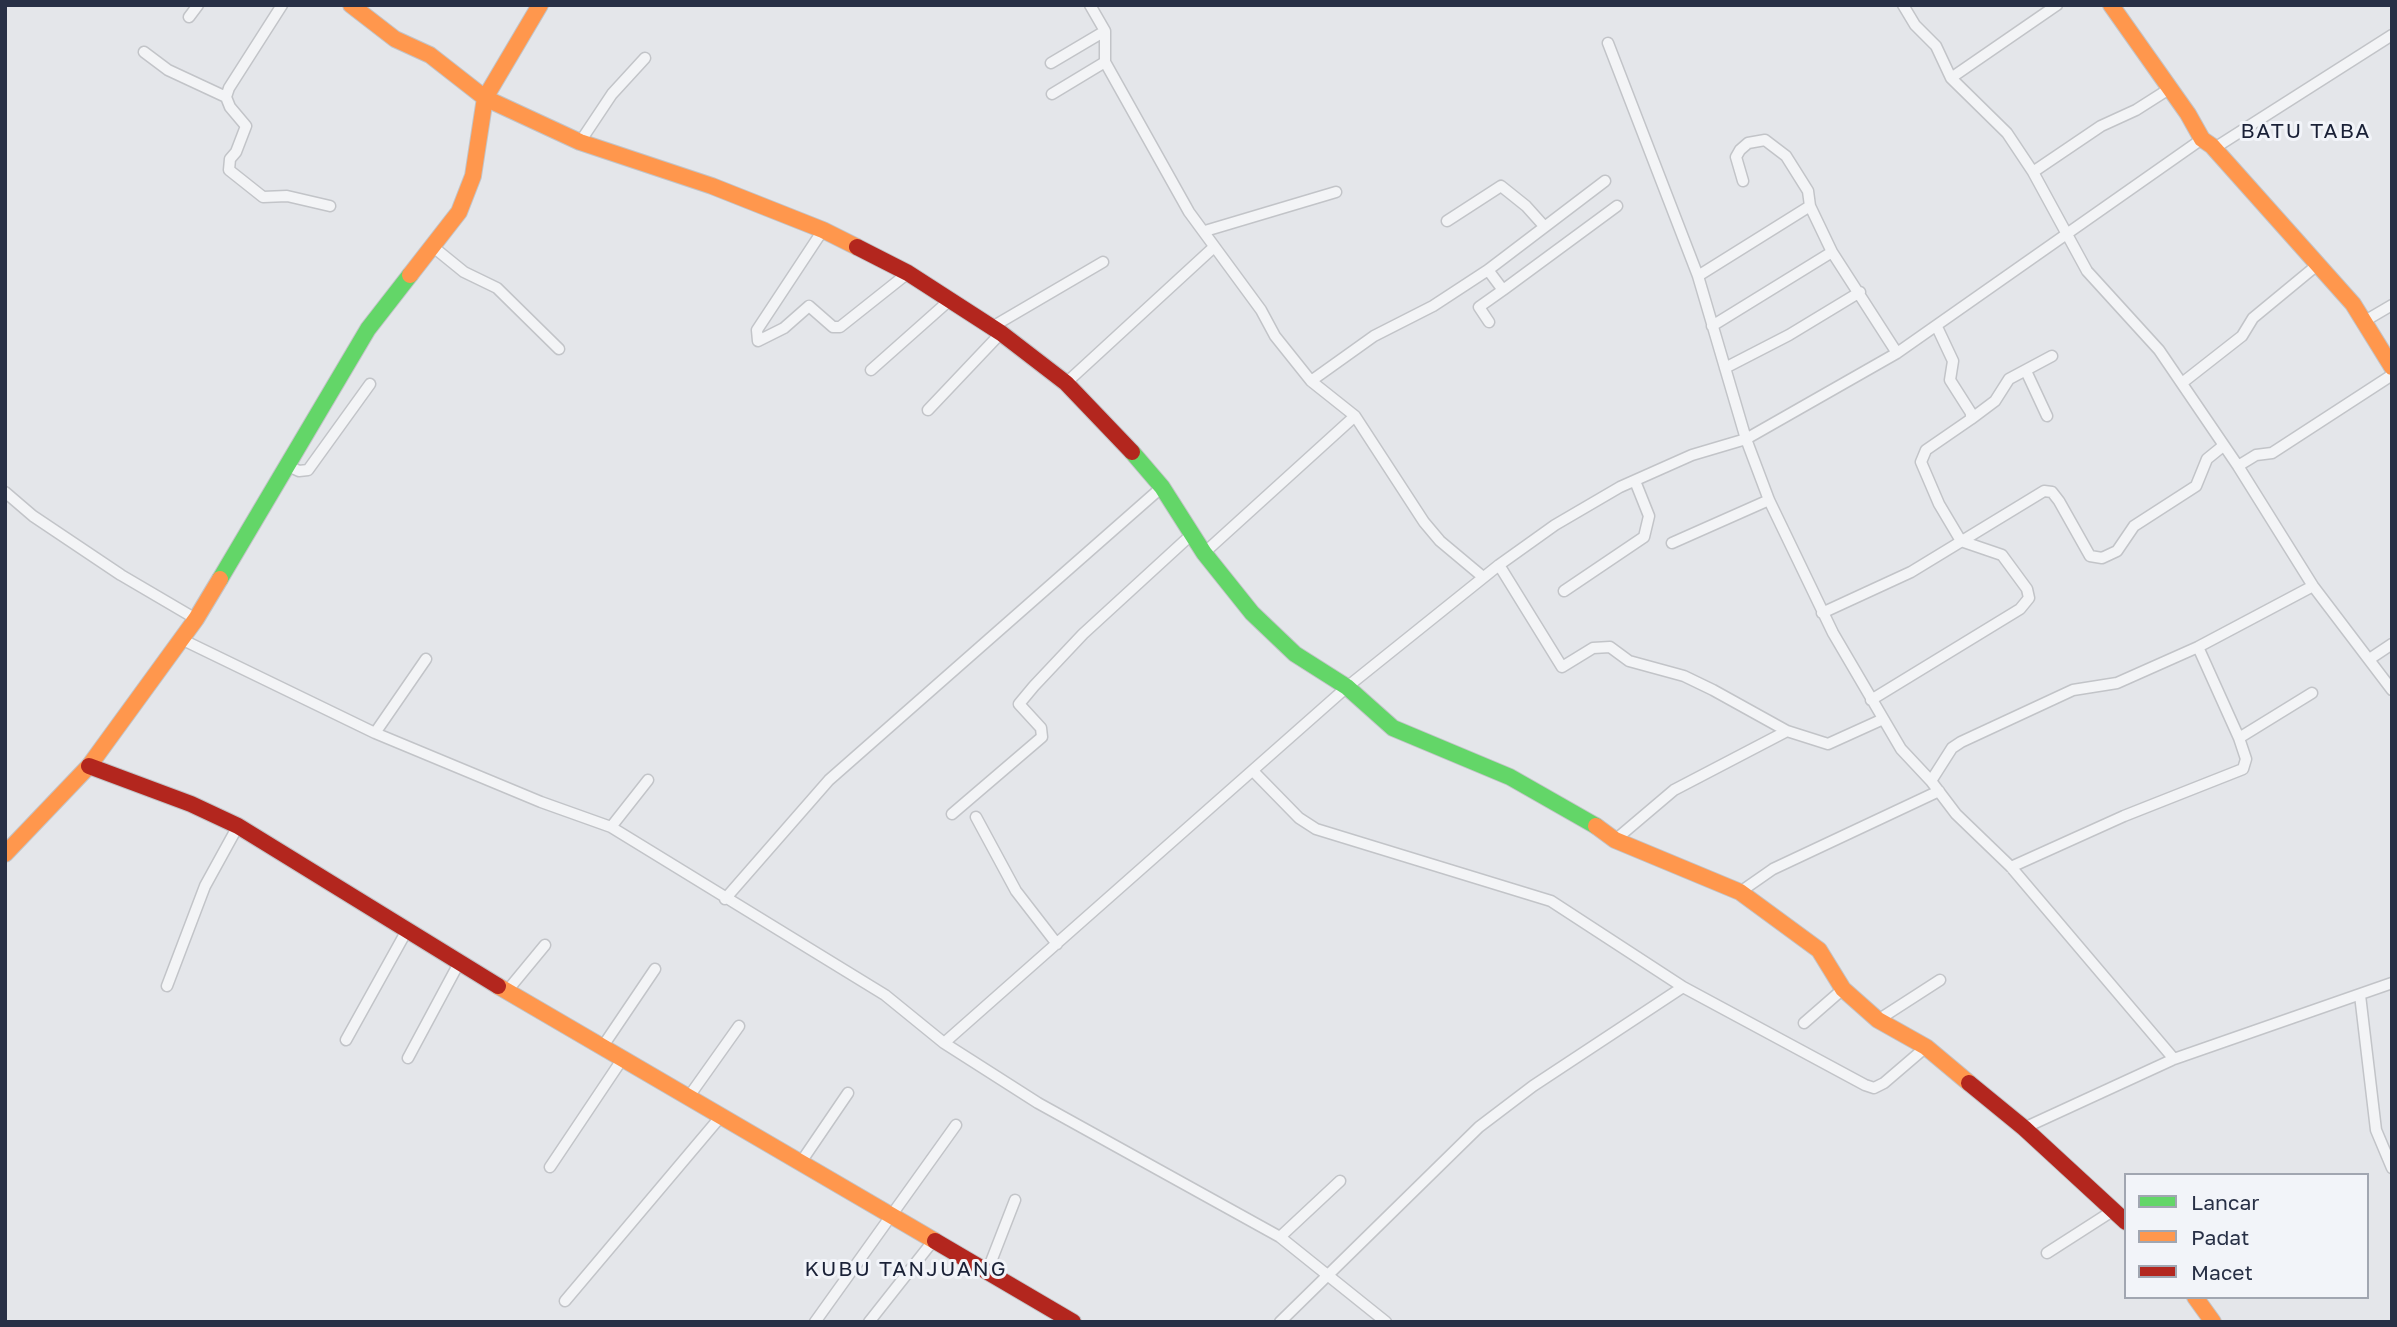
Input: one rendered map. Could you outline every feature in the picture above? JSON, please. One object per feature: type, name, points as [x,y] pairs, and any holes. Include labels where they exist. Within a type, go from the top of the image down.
[{"type":"street","points":[[189,17],[198,5]]},
{"type":"street","points":[[282,5],[229,88],[226,97],[230,107],[246,126],[236,152],[230,159],[229,170],[262,197],[299,198],[330,206]]},
{"type":"street","points":[[351,5],[395,39],[430,55],[485,98],[580,142],[712,187],[823,230],[908,273],[997,330],[1066,383],[1101,417],[1162,487],[1191,535],[1252,613],[1287,645],[1347,687],[1393,727],[1510,777],[1582,816],[1615,840],[1740,892],[1819,950],[1843,989],[1878,1020],[1926,1048],[2024,1128],[2121,1215],[2047,1253]]},
{"type":"street","points":[[5,854],[89,766],[197,619],[368,329],[459,212],[467,195],[481,139],[485,98],[540,5]]},
{"type":"street","points":[[1090,5],[1105,31],[1105,62],[1189,212],[1261,310],[1275,336],[1311,381],[1355,416],[1424,522],[1440,541],[1483,577]]},
{"type":"street","points":[[1903,5],[1914,25],[1936,46],[1951,78],[2007,134],[2033,172],[2087,271],[2159,350],[2238,466],[2313,586],[2371,658],[2392,690]]},
{"type":"street","points":[[1951,78],[2057,5]]},
{"type":"street","points":[[2111,5],[2207,144],[2353,304],[2392,367]]},
{"type":"street","points":[[1051,64],[1105,31]]},
{"type":"street","points":[[944,1043],[1347,687],[1483,577],[1555,525],[1635,481],[1692,455],[1746,439],[1897,353],[1937,327],[2067,231],[2207,144],[2392,35]]},
{"type":"street","points":[[1608,43],[1698,276],[1746,439],[1769,500],[1822,613],[1881,720],[1901,749],[1931,781],[1955,814],[2011,867],[2174,1059]]},
{"type":"street","points":[[144,51],[168,71],[226,97]]},
{"type":"street","points":[[580,142],[612,94],[645,58]]},
{"type":"street","points":[[1052,94],[1105,62]]},
{"type":"street","points":[[2033,172],[2101,125],[2136,110],[2169,89]]},
{"type":"street","points":[[1743,181],[1736,158],[1748,143],[1765,139],[1786,156],[1808,191],[1810,206],[1832,251],[1897,353]]},
{"type":"street","points":[[1311,381],[1374,336],[1433,306],[1488,270],[1605,181]]},
{"type":"street","points":[[1447,221],[1502,186],[1544,226]]},
{"type":"street","points":[[1205,231],[1336,192]]},
{"type":"street","points":[[1489,322],[1479,307],[1617,206]]},
{"type":"street","points":[[1698,276],[1810,206]]},
{"type":"street","points":[[823,230],[757,330],[758,341],[784,328],[810,306],[833,327],[840,327],[908,273]]},
{"type":"street","points":[[432,246],[464,272],[497,288],[559,349]]},
{"type":"street","points":[[1066,383],[1214,247]]},
{"type":"street","points":[[1713,326],[1832,251]]},
{"type":"street","points":[[928,410],[997,330],[1103,262]]},
{"type":"street","points":[[2182,383],[2242,336],[2252,318],[2316,266]]},
{"type":"street","points":[[1488,270],[1503,290]]},
{"type":"street","points":[[1725,368],[1789,335],[1860,292]]},
{"type":"street","points":[[872,370],[951,299]]},
{"type":"street","points":[[2364,322],[2392,305]]},
{"type":"street","points":[[1937,327],[1951,353],[1950,380],[1971,413],[1971,419]]},
{"type":"street","points":[[1871,699],[2026,604],[2029,598],[2027,589],[2002,555],[1961,541],[1939,504],[1921,462],[1926,450],[1995,401],[2009,379],[2052,356]]},
{"type":"street","points":[[2026,370],[2047,416]]},
{"type":"street","points":[[2238,466],[2256,455],[2272,453],[2392,375]]},
{"type":"street","points":[[288,466],[299,471],[308,470],[370,384]]},
{"type":"street","points":[[1204,553],[1355,416]]},
{"type":"street","points":[[1822,613],[1911,572],[2048,491],[2059,501],[2090,556],[2102,558],[2117,551],[2134,526],[2196,486],[2207,459],[2223,446]]},
{"type":"street","points":[[1564,592],[1644,537],[1649,516],[1635,481]]},
{"type":"street","points":[[725,898],[829,780],[1162,487]]},
{"type":"street","points":[[5,492],[33,516],[121,575],[197,619]]},
{"type":"street","points":[[1672,542],[1769,500]]},
{"type":"street","points":[[952,814],[1042,737],[1041,728],[1019,704],[1034,686],[1083,634],[1191,535]]},
{"type":"street","points":[[1499,565],[1562,667],[1593,648],[1610,647],[1629,660],[1684,676],[1787,732],[1828,744],[1881,720]]},
{"type":"street","points":[[1931,781],[1952,748],[1961,742],[2073,690],[2117,683],[2198,647],[2313,586]]},
{"type":"street","points":[[181,639],[375,733],[611,827],[700,879],[725,898],[885,995],[944,1043],[1038,1103],[1280,1237],[1386,1322]]},
{"type":"street","points":[[2371,658],[2392,644]]},
{"type":"street","points":[[2011,867],[2124,816],[2243,769],[2246,759],[2239,738],[2198,647]]},
{"type":"street","points":[[375,733],[426,659]]},
{"type":"street","points":[[2239,738],[2312,693]]},
{"type":"street","points":[[1615,840],[1674,790],[1787,732]]},
{"type":"street","points":[[89,766],[191,804],[238,827],[458,963],[690,1095],[1073,1322]]},
{"type":"street","points":[[1253,771],[1299,818],[1316,829],[1551,901],[1683,987],[1874,1088],[1884,1083],[1926,1048]]},
{"type":"street","points":[[611,827],[648,780]]},
{"type":"street","points":[[1740,892],[1773,869],[1939,791]]},
{"type":"street","points":[[976,817],[1016,891],[1057,944]]},
{"type":"street","points":[[167,986],[205,886],[238,827]]},
{"type":"street","points":[[346,1040],[406,932]]},
{"type":"street","points":[[507,991],[545,945]]},
{"type":"street","points":[[408,1058],[458,963]]},
{"type":"street","points":[[603,1046],[655,969]]},
{"type":"street","points":[[1878,1020],[1940,980]]},
{"type":"street","points":[[2024,1128],[2174,1059],[2392,984]]},
{"type":"street","points":[[1280,1322],[1479,1127],[1533,1087],[1683,987]]},
{"type":"street","points":[[1804,1024],[1843,989]]},
{"type":"street","points":[[2360,995],[2376,1130],[2392,1168]]},
{"type":"street","points":[[690,1095],[738,1026]]},
{"type":"street","points":[[550,1167],[623,1058]]},
{"type":"street","points":[[802,1162],[848,1093]]},
{"type":"street","points":[[565,1301],[722,1115]]},
{"type":"street","points":[[815,1322],[956,1125]]},
{"type":"street","points":[[1280,1237],[1340,1181]]},
{"type":"street","points":[[987,1272],[1015,1200]]},
{"type":"street","points":[[869,1322],[933,1241]]},
{"type":"street","points":[[2196,1299],[2213,1322]]},
{"type":"traffic: fast","points":[[220,579],[368,329],[410,275]]},
{"type":"traffic: fast","points":[[1132,452],[1162,487],[1204,553],[1252,613],[1295,654],[1347,687],[1393,728],[1510,777],[1596,826]]},
{"type":"traffic: slow","points":[[351,5],[395,39],[430,55],[485,98],[580,142],[712,186],[823,230],[857,247]]},
{"type":"traffic: slow","points":[[410,275],[459,212],[473,176],[485,98],[540,5]]},
{"type":"traffic: slow","points":[[2111,5],[2188,114],[2202,139],[2212,146],[2353,304],[2392,367]]},
{"type":"traffic: slow","points":[[5,854],[89,766],[196,619],[220,579]]},
{"type":"traffic: slow","points":[[1596,826],[1615,840],[1740,892],[1819,950],[1843,989],[1878,1020],[1926,1047],[1969,1083]]},
{"type":"traffic: slow","points":[[498,986],[935,1241]]},
{"type":"traffic: slow","points":[[2196,1299],[2213,1322]]},
{"type":"traffic: jam","points":[[857,247],[908,273],[1001,333],[1066,383],[1132,452]]},
{"type":"traffic: jam","points":[[89,766],[191,804],[238,826],[498,986]]},
{"type":"traffic: jam","points":[[1969,1083],[2024,1128],[2124,1220]]},
{"type":"traffic: jam","points":[[935,1241],[1073,1322]]},
{"type":"district","name":"BATU TABA","points":[[2306,131]]},
{"type":"district","name":"KUBU TANJUANG","points":[[906,1269]]}]
